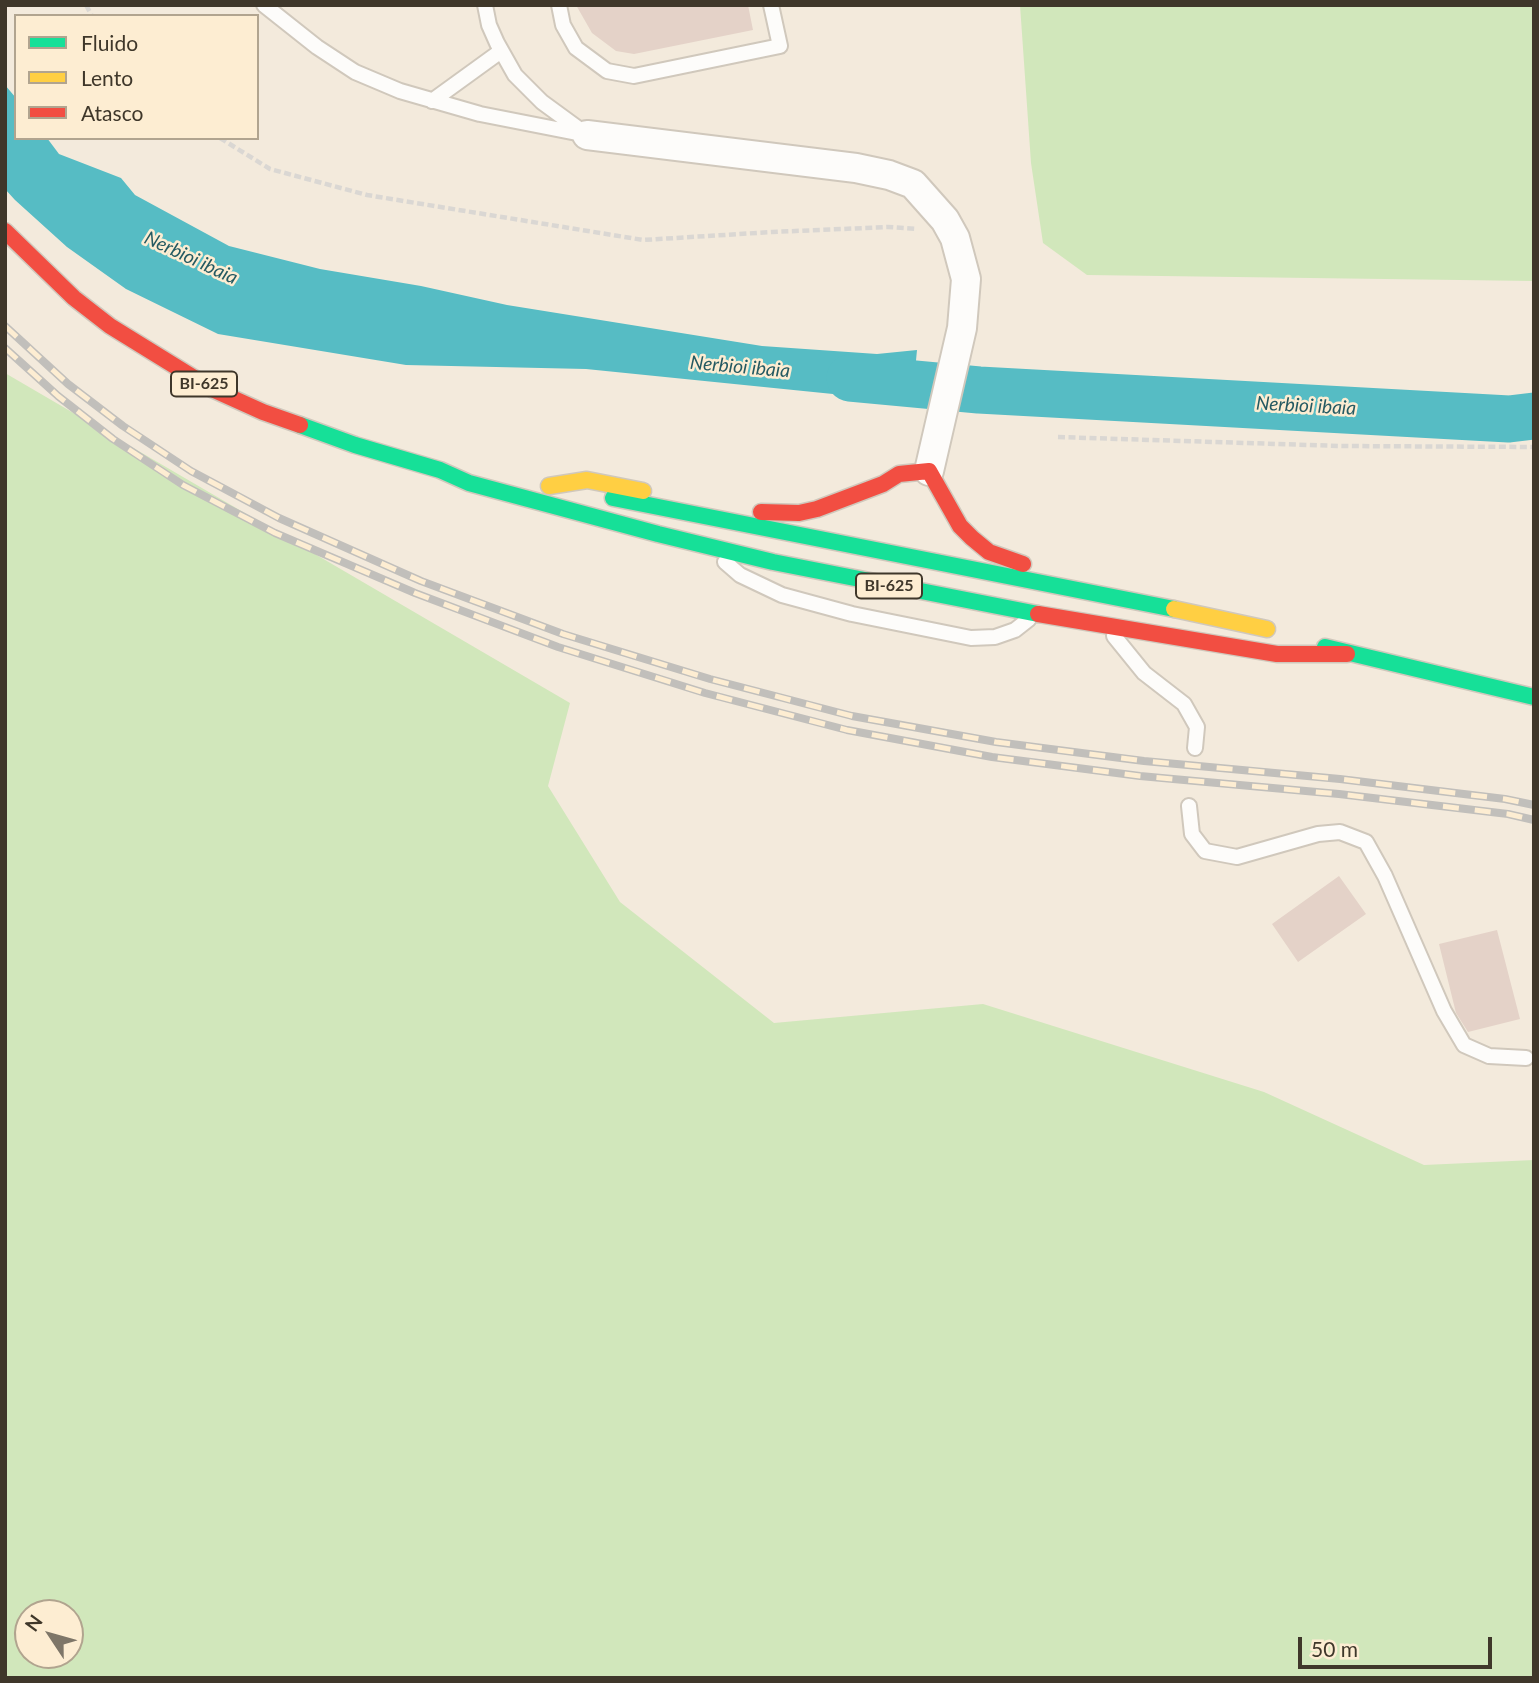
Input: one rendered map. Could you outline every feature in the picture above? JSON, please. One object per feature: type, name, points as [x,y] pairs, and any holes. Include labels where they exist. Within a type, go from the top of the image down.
[{"type":"main road","name":"BI-625","points":[[5,231],[74,298],[110,326],[212,388],[263,412],[355,445],[440,470],[469,483],[705,546],[899,588],[1089,624],[1278,654],[1347,654],[1534,697]]},
{"type":"main road","points":[[440,470],[488,473],[513,478]]},
{"type":"main road","points":[[1216,617],[1178,594],[1019,564],[989,552],[960,526],[929,471],[899,474],[883,484],[844,500],[799,513],[764,513],[587,480],[543,484],[886,551],[908,561],[1216,617],[1294,636],[1347,654]]},
{"type":"main road","points":[[873,503],[874,496],[883,484]]},
{"type":"main road","points":[[942,523],[944,499]]},
{"type":"main road","points":[[658,534],[704,533],[813,557],[874,567],[908,561],[930,544]]},
{"type":"main road","points":[[878,534],[886,551]]},
{"type":"main road","points":[[908,561],[925,578],[1061,606],[1089,624]]},
{"type":"street","points":[[587,135],[856,168],[889,175],[913,184],[945,220],[955,238],[966,279],[961,328],[929,471]]},
{"type":"lane","points":[[264,5],[317,47],[355,72],[400,91],[480,114],[587,135]]},
{"type":"lane","points":[[485,5],[489,25],[515,75],[541,102],[587,135]]},
{"type":"lane","points":[[559,5],[563,25],[576,48],[607,71],[634,76],[780,46],[772,5]]},
{"type":"lane","points":[[432,101],[501,51]]},
{"type":"lane","points":[[705,546],[740,575],[782,595],[865,617],[971,638],[995,637],[1015,630],[1036,614]]},
{"type":"lane","points":[[1107,627],[1144,673],[1184,704],[1197,727],[1195,748]]},
{"type":"lane","points":[[1189,806],[1192,834],[1205,851],[1237,857],[1318,834],[1340,832],[1366,842],[1385,876],[1444,1011],[1464,1045],[1489,1056],[1526,1058]]},
{"type":"path","points":[[223,140],[270,169],[367,195],[643,240],[888,227],[923,229]]},
{"type":"path","points":[[1058,437],[1340,446],[1534,447]]},
{"type":"green space","points":[[1020,5],[1534,5],[1534,281],[1087,275],[1043,243],[1031,163]]},
{"type":"green space","points":[[5,373],[570,703],[548,786],[620,902],[774,1023],[983,1004],[1264,1092],[1424,1165],[1534,1160],[1534,1678],[5,1678]]},
{"type":"water","points":[[5,85],[14,96],[14,140],[48,140],[59,154],[121,178],[135,195],[229,246],[320,269],[421,286],[507,305],[762,346],[877,354],[917,350],[912,402],[586,369],[406,365],[218,334],[126,289],[67,247],[5,189]]},
{"type":"building","points":[[576,5],[748,5],[753,30],[634,54],[616,51],[592,33]]},
{"type":"building","points":[[1339,876],[1366,914],[1298,962],[1272,924]]},
{"type":"building","points":[[1497,930],[1520,1019],[1468,1032],[1456,1013],[1439,944]]},
{"type":"waterway","name":"Nerbioi ibaia","points":[[850,378],[979,390],[1509,419],[1534,416]]},
{"type":"railway","points":[[5,326],[68,384],[123,426],[191,471],[279,518],[421,581],[563,634],[710,679],[852,716],[996,742],[1144,761],[1340,779],[1534,805]]},
{"type":"railway","points":[[5,348],[58,396],[113,439],[183,485],[275,533],[415,593],[558,647],[705,693],[847,730],[992,757],[1140,776],[1339,794],[1508,814],[1534,820]]},
{"type":"traffic: fast","points":[[300,425],[355,445],[440,470],[469,483],[658,534],[773,562],[1038,614]]},
{"type":"traffic: fast","points":[[613,498],[1174,609]]},
{"type":"traffic: fast","points":[[1325,647],[1534,697]]},
{"type":"traffic: slow","points":[[549,486],[587,480],[643,491]]},
{"type":"traffic: slow","points":[[1174,609],[1267,629]]},
{"type":"traffic: jam","points":[[5,231],[74,298],[110,326],[212,389],[300,425]]},
{"type":"traffic: jam","points":[[761,512],[799,513],[817,509],[883,484],[899,474],[929,471],[960,526],[972,538],[989,552],[1023,564]]},
{"type":"traffic: jam","points":[[1038,614],[1277,654],[1347,654]]}]
